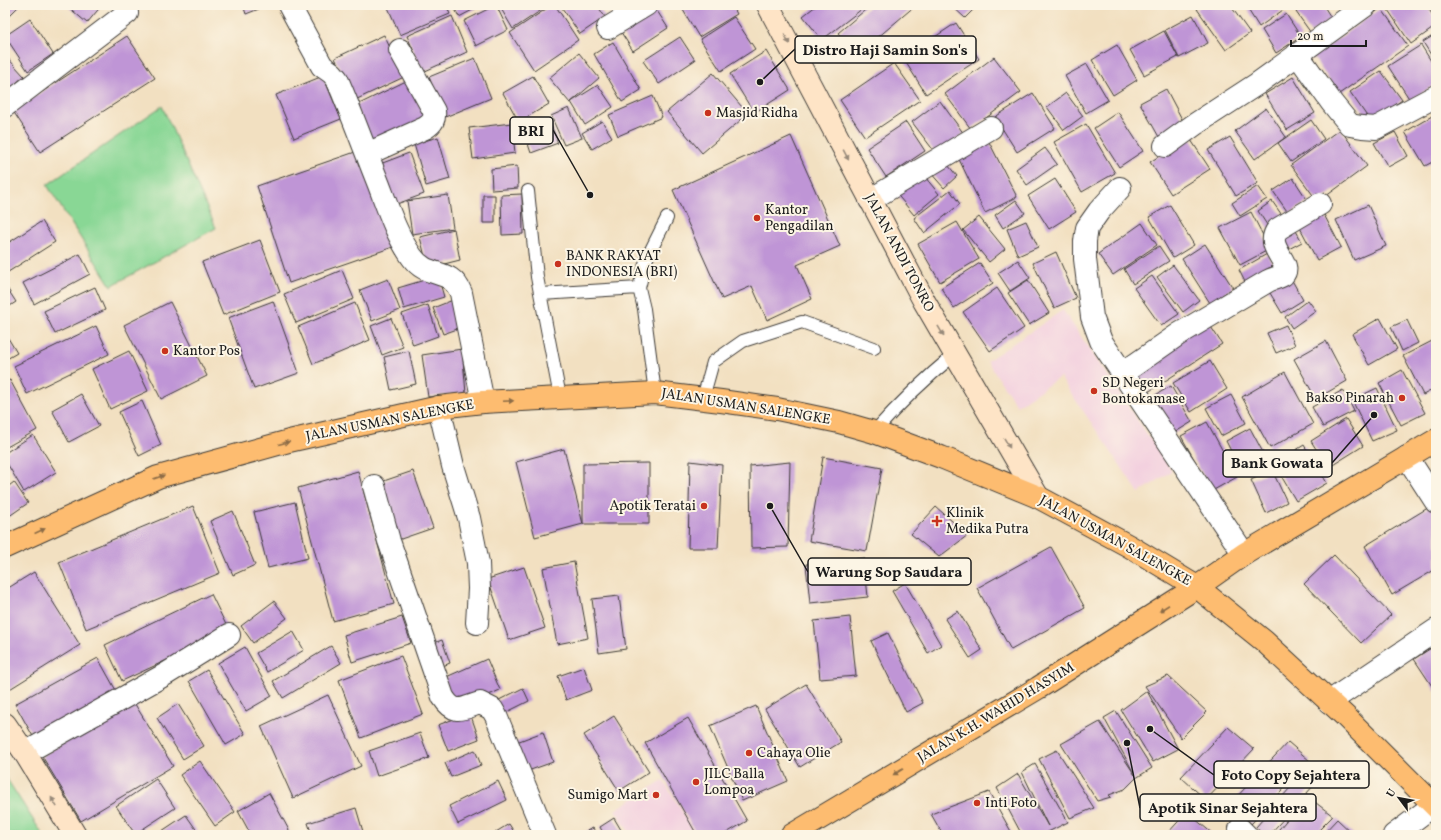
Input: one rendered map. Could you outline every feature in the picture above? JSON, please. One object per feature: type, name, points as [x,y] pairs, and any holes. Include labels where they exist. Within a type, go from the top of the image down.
[{"type":"main road","name":"JALAN USMAN SALENGKE","points":[[5,547],[158,476],[289,441],[439,407],[483,402],[542,400],[560,397],[655,393],[703,398],[777,410],[839,422],[874,432],[941,457],[1038,497],[1129,546],[1197,587],[1264,641],[1394,764],[1435,806]]},
{"type":"main road","name":"JALAN K.H. WAHID HASYIM","points":[[792,835],[1038,688],[1197,587],[1244,554],[1436,440]]},
{"type":"street","points":[[289,5],[319,62],[332,73],[337,80],[398,234],[412,258],[424,269],[448,276],[458,286],[461,293],[483,402]]},
{"type":"street","points":[[608,28],[646,5]]},
{"type":"street","name":"JALAN ANDI TONRO","points":[[769,5],[924,301],[1038,497]]},
{"type":"street","points":[[1165,146],[1194,125],[1258,84],[1366,5]]},
{"type":"street","points":[[5,106],[131,8]]},
{"type":"street","points":[[367,154],[426,128],[432,124],[435,118],[434,111],[400,50]]},
{"type":"street","points":[[1297,54],[1332,104],[1350,125],[1376,128],[1436,96]]},
{"type":"street","points":[[870,200],[991,128]]},
{"type":"street","points":[[1120,188],[1099,211],[1087,228],[1085,259],[1092,317],[1101,342],[1244,554]]},
{"type":"street","points":[[1123,373],[1179,334],[1268,281],[1284,274],[1285,268],[1273,243],[1272,238],[1274,233],[1278,229],[1320,204]]},
{"type":"street","points":[[439,407],[453,466],[469,518],[478,563],[479,589],[477,623]]},
{"type":"street","points":[[1407,457],[1436,502]]},
{"type":"street","points":[[374,486],[390,541],[443,697],[448,705],[453,709],[459,710],[480,702],[492,709],[545,835]]},
{"type":"street","points":[[1329,702],[1436,630]]},
{"type":"street","points":[[25,753],[166,674],[229,635]]},
{"type":"street","points":[[5,724],[25,753],[74,835]]},
{"type":"street","points":[[1394,835],[1435,806]]},
{"type":"lane","points":[[528,191],[538,278],[560,397]]},
{"type":"lane","points":[[655,393],[644,309],[639,288],[646,260],[667,218]]},
{"type":"lane","points":[[541,294],[639,288]]},
{"type":"lane","points":[[703,398],[713,362],[744,341],[802,322],[874,348]]},
{"type":"lane","points":[[874,432],[904,399],[955,354]]},
{"type":"shaded area","name":"SD Negeri Bontokamase","points":[[1063,310],[1172,471],[1139,493],[1060,377],[1017,406],[987,361]]},
{"type":"shaded area","name":"Sumigo Mart","points":[[663,780],[695,833],[692,835],[631,835],[615,810]]},
{"type":"green space","points":[[162,106],[216,228],[111,286],[47,185]]},
{"type":"green space","points":[[5,776],[43,835],[5,835]]},
{"type":"building","points":[[5,5],[20,5],[5,20]]},
{"type":"building","points":[[66,5],[102,5],[87,23]]},
{"type":"building","points":[[243,5],[269,5],[246,14]]},
{"type":"building","points":[[387,5],[446,5],[450,14],[400,35]]},
{"type":"building","points":[[453,5],[482,5],[459,17]]},
{"type":"building","points":[[496,5],[508,30],[476,46],[464,21]]},
{"type":"building","points":[[503,5],[549,5],[513,29],[500,7]]},
{"type":"building","points":[[552,5],[555,5],[578,40],[534,70],[510,33]]},
{"type":"building","points":[[560,5],[597,5],[605,17],[580,34]]},
{"type":"building","points":[[680,5],[732,5],[737,14],[699,37]]},
{"type":"building","points":[[817,5],[867,5],[822,40],[803,16]]},
{"type":"building","points":[[871,5],[916,5],[857,55],[838,33]]},
{"type":"building","points":[[951,5],[978,5],[965,18]]},
{"type":"building","points":[[1203,5],[1230,5],[1250,33],[1226,50],[1197,9]]},
{"type":"building","points":[[1252,5],[1279,5],[1283,10],[1259,27],[1247,8]]},
{"type":"building","points":[[1305,5],[1323,5],[1332,19],[1311,33],[1296,12]]},
{"type":"building","points":[[1389,5],[1426,5],[1436,20],[1436,26],[1411,44],[1386,7]]},
{"type":"building","points":[[654,6],[668,28],[633,51],[619,29]]},
{"type":"building","points":[[1381,8],[1408,46],[1339,94],[1313,57]]},
{"type":"building","points":[[1286,14],[1301,37],[1276,53],[1262,30]]},
{"type":"building","points":[[1193,15],[1208,43],[1179,58],[1165,30]]},
{"type":"building","points":[[452,16],[467,52],[423,72],[407,36]]},
{"type":"building","points":[[734,17],[755,49],[721,71],[700,39]]},
{"type":"building","points":[[30,19],[53,54],[28,71],[5,36]]},
{"type":"building","points":[[956,23],[979,59],[926,94],[903,58]]},
{"type":"building","points":[[1164,31],[1178,57],[1144,75],[1130,50]]},
{"type":"building","points":[[1436,34],[1436,63],[1423,42]]},
{"type":"building","points":[[384,35],[404,77],[355,100],[335,58]]},
{"type":"building","points":[[127,36],[155,78],[40,152],[13,111]]},
{"type":"building","points":[[680,37],[695,60],[659,84],[643,61]]},
{"type":"building","points":[[613,42],[641,90],[622,102],[594,54]]},
{"type":"building","points":[[1117,45],[1137,80],[1113,95],[1092,60]]},
{"type":"building","points":[[1421,45],[1436,69],[1436,84],[1410,100],[1388,66]]},
{"type":"building","points":[[766,51],[790,90],[754,113],[730,74]]},
{"type":"building","points":[[579,53],[599,78],[570,103],[549,78]]},
{"type":"building","points":[[5,55],[24,76],[5,93]]},
{"type":"building","points":[[994,57],[1021,92],[971,129],[945,94]]},
{"type":"building","points":[[475,58],[491,98],[445,117],[429,77]]},
{"type":"building","points":[[894,63],[920,100],[865,137],[840,100]]},
{"type":"building","points":[[1087,64],[1108,100],[1086,113],[1065,76]]},
{"type":"building","points":[[1381,71],[1402,100],[1371,122],[1350,92]]},
{"type":"building","name":"Masjid Ridha","points":[[713,73],[748,114],[702,153],[667,112]]},
{"type":"building","points":[[323,76],[341,119],[294,138],[276,95]]},
{"type":"building","points":[[533,76],[549,104],[519,122],[503,93]]},
{"type":"building","points":[[1293,77],[1315,113],[1287,130],[1265,94]]},
{"type":"building","points":[[408,80],[426,118],[373,144],[355,106]]},
{"type":"building","points":[[598,85],[613,107],[585,125],[571,102]]},
{"type":"building","points":[[1166,89],[1184,123],[1159,137],[1140,103]]},
{"type":"building","points":[[1033,93],[1055,128],[1017,152],[995,117]]},
{"type":"building","points":[[1066,93],[1083,116],[1064,130],[1047,107]]},
{"type":"building","points":[[653,96],[662,117],[618,136],[609,115]]},
{"type":"building","points":[[940,101],[964,134],[937,155],[912,122]]},
{"type":"building","points":[[569,108],[582,138],[564,145],[551,116]]},
{"type":"building","points":[[1266,108],[1286,137],[1255,159],[1235,131]]},
{"type":"building","points":[[1118,112],[1143,151],[1119,167],[1094,128]]},
{"type":"building","points":[[1432,116],[1436,123],[1436,160],[1425,166],[1405,132]]},
{"type":"building","points":[[1311,120],[1324,139],[1291,162],[1278,143]]},
{"type":"building","points":[[602,121],[612,137],[592,149],[582,133]]},
{"type":"building","points":[[550,122],[558,143],[531,153],[524,132]]},
{"type":"building","points":[[906,122],[925,151],[886,177],[867,148]]},
{"type":"building","points":[[512,123],[515,153],[473,159],[469,128]]},
{"type":"building","points":[[1086,124],[1115,173],[1082,192],[1054,142]]},
{"type":"building","points":[[1340,129],[1367,166],[1318,202],[1291,165]]},
{"type":"building","points":[[1395,132],[1408,156],[1388,167],[1374,143]]},
{"type":"building","name":"Kantor Pengadilan","points":[[791,136],[840,246],[797,265],[812,299],[767,320],[752,286],[722,299],[673,190]]},
{"type":"building","points":[[986,136],[1017,197],[985,213],[955,151]]},
{"type":"building","points":[[438,137],[450,179],[426,186],[414,144]]},
{"type":"building","points":[[1189,137],[1210,169],[1171,194],[1150,162]]},
{"type":"building","points":[[1230,137],[1258,183],[1236,196],[1208,150]]},
{"type":"building","points":[[1045,148],[1057,164],[1027,185],[1016,169]]},
{"type":"building","points":[[361,150],[393,247],[289,283],[257,186]]},
{"type":"building","points":[[409,153],[424,194],[394,205],[380,164]]},
{"type":"building","points":[[943,159],[957,176],[944,188],[929,171]]},
{"type":"building","points":[[517,166],[518,188],[492,190],[491,169]]},
{"type":"building","points":[[920,171],[939,194],[914,215],[895,192]]},
{"type":"building","points":[[1293,178],[1308,201],[1289,214],[1273,191]]},
{"type":"building","points":[[1055,179],[1076,212],[1049,229],[1028,196]]},
{"type":"building","points":[[1258,186],[1267,199],[1240,216],[1232,203]]},
{"type":"building","points":[[950,190],[960,204],[924,233],[914,218]]},
{"type":"building","points":[[522,194],[523,234],[502,235],[501,195]]},
{"type":"building","points":[[448,195],[453,228],[412,234],[407,201]]},
{"type":"building","points":[[483,195],[495,195],[495,223],[483,223]]},
{"type":"building","points":[[1016,200],[1025,213],[1003,228],[995,215]]},
{"type":"building","points":[[1272,201],[1284,218],[1269,228],[1258,211]]},
{"type":"building","points":[[1170,205],[1194,245],[1173,258],[1149,217]]},
{"type":"building","points":[[1368,205],[1386,246],[1354,260],[1336,220]]},
{"type":"building","points":[[1321,209],[1341,247],[1317,260],[1297,222]]},
{"type":"building","points":[[1251,212],[1270,249],[1240,265],[1220,228]]},
{"type":"building","points":[[979,217],[1005,249],[989,262],[963,230]]},
{"type":"building","points":[[42,221],[55,242],[5,274],[5,245]]},
{"type":"building","points":[[1026,221],[1038,247],[1018,256],[1007,229]]},
{"type":"building","points":[[957,222],[979,259],[940,282],[918,244]]},
{"type":"building","points":[[1142,223],[1157,245],[1113,275],[1098,254]]},
{"type":"building","points":[[1294,227],[1302,242],[1283,252],[1275,238]]},
{"type":"building","points":[[454,229],[460,260],[428,268],[420,237]]},
{"type":"building","points":[[260,240],[280,292],[223,315],[202,262]]},
{"type":"building","points":[[1205,244],[1233,288],[1210,303],[1182,259]]},
{"type":"building","points":[[1159,246],[1169,261],[1133,284],[1124,269]]},
{"type":"building","points":[[1056,252],[1076,298],[1054,308],[1033,263]]},
{"type":"building","points":[[80,254],[90,274],[34,304],[23,283]]},
{"type":"building","points":[[1267,254],[1274,265],[1245,282],[1239,270]]},
{"type":"building","points":[[1018,260],[1030,278],[1010,291],[998,273]]},
{"type":"building","points":[[980,263],[993,283],[954,308],[941,288]]},
{"type":"building","points":[[1173,265],[1199,300],[1183,312],[1157,277]]},
{"type":"building","points":[[342,270],[354,299],[296,323],[284,294]]},
{"type":"building","points":[[1289,275],[1303,300],[1282,313],[1267,288]]},
{"type":"building","points":[[438,276],[444,297],[404,309],[398,288]]},
{"type":"building","points":[[1152,276],[1179,314],[1161,326],[1134,288]]},
{"type":"building","points":[[388,279],[400,310],[372,321],[360,290]]},
{"type":"building","points":[[1028,280],[1049,313],[1029,325],[1008,293]]},
{"type":"building","points":[[5,285],[16,302],[5,309]]},
{"type":"building","points":[[95,287],[105,310],[55,334],[44,311]]},
{"type":"building","points":[[997,288],[1024,328],[990,351],[963,312]]},
{"type":"building","points":[[453,300],[463,327],[443,334],[433,308]]},
{"type":"building","points":[[1308,300],[1316,311],[1292,328],[1285,317]]},
{"type":"building","points":[[273,301],[299,373],[254,389],[228,318]]},
{"type":"building","name":"Kantor Pos","points":[[170,302],[207,376],[161,399],[124,325]]},
{"type":"building","points":[[355,303],[370,340],[313,364],[298,327]]},
{"type":"building","points":[[428,305],[438,336],[413,345],[402,314]]},
{"type":"building","points":[[391,318],[403,347],[382,355],[371,326]]},
{"type":"building","points":[[1380,318],[1397,349],[1369,365],[1352,334]]},
{"type":"building","points":[[1206,319],[1222,344],[1148,392],[1132,368]]},
{"type":"building","points":[[1407,320],[1418,343],[1402,351],[1391,327]]},
{"type":"building","points":[[1286,325],[1295,345],[1276,353],[1267,333]]},
{"type":"building","points":[[96,326],[109,354],[27,394],[14,366]]},
{"type":"building","points":[[5,333],[17,353],[5,360]]},
{"type":"building","points":[[1436,339],[1436,388],[1423,395],[1403,356]]},
{"type":"building","points":[[1326,341],[1347,381],[1316,399],[1294,359]]},
{"type":"building","points":[[462,349],[466,393],[428,397],[422,355]]},
{"type":"building","points":[[129,351],[148,391],[110,409],[92,369]]},
{"type":"building","points":[[409,351],[416,384],[391,390],[384,357]]},
{"type":"building","points":[[1210,361],[1227,389],[1191,412],[1173,383]]},
{"type":"building","name":"Bakso Pinarah","points":[[1402,370],[1425,413],[1401,425],[1379,383]]},
{"type":"building","points":[[1285,372],[1313,424],[1270,448],[1242,397]]},
{"type":"building","points":[[10,380],[37,430],[5,448],[5,382]]},
{"type":"building","points":[[1171,386],[1192,422],[1169,436],[1147,400]]},
{"type":"building","points":[[1377,388],[1397,430],[1372,441],[1352,400]]},
{"type":"building","points":[[1343,390],[1354,411],[1323,427],[1312,407]]},
{"type":"building","points":[[81,394],[99,426],[69,442],[52,410]]},
{"type":"building","points":[[1231,395],[1246,423],[1221,436],[1206,408]]},
{"type":"building","points":[[142,401],[161,445],[139,456],[119,412]]},
{"type":"building","points":[[1346,419],[1363,446],[1328,468],[1311,441]]},
{"type":"building","points":[[1207,422],[1237,477],[1212,491],[1181,436]]},
{"type":"building","points":[[1250,428],[1267,460],[1242,473],[1226,441]]},
{"type":"building","points":[[33,435],[56,472],[24,492],[5,460],[5,453]]},
{"type":"building","points":[[1304,445],[1327,483],[1296,501],[1274,464]]},
{"type":"building","points":[[564,449],[583,524],[535,537],[516,462]]},
{"type":"building","points":[[823,457],[882,468],[867,551],[809,541]]},
{"type":"building","name":"Apotik Teratai","points":[[690,461],[722,465],[718,548],[688,548]]},
{"type":"building","points":[[790,462],[788,547],[751,548],[750,466]]},
{"type":"building","points":[[649,463],[649,524],[583,524],[583,464]]},
{"type":"building","points":[[1272,470],[1287,502],[1266,513],[1251,480]]},
{"type":"building","points":[[358,471],[394,604],[333,621],[298,488]]},
{"type":"building","points":[[413,471],[433,528],[395,541],[375,484]]},
{"type":"building","points":[[14,482],[28,503],[5,519],[5,489]]},
{"type":"building","points":[[295,502],[308,558],[268,568],[254,512]]},
{"type":"building","points":[[1436,503],[1436,569],[1392,595],[1365,546]]},
{"type":"building","points":[[193,506],[220,573],[86,629],[59,562]]},
{"type":"building","name":"Klinik Medika Putra","points":[[936,507],[968,535],[939,557],[911,534]]},
{"type":"building","points":[[233,511],[255,565],[233,575],[210,521]]},
{"type":"building","points":[[1051,547],[1085,608],[1011,650],[977,588]]},
{"type":"building","points":[[1334,555],[1391,615],[1361,643],[1304,584]]},
{"type":"building","points":[[864,558],[868,597],[810,603],[806,564]]},
{"type":"building","points":[[574,562],[588,638],[557,644],[543,568]]},
{"type":"building","points":[[524,567],[545,628],[509,640],[488,579]]},
{"type":"building","points":[[34,572],[80,645],[5,692],[5,590]]},
{"type":"building","points":[[905,583],[941,645],[928,653],[892,591]]},
{"type":"building","points":[[211,594],[229,631],[122,681],[105,645]]},
{"type":"building","points":[[619,596],[626,649],[599,653],[592,599]]},
{"type":"building","points":[[274,601],[287,618],[253,643],[241,626]]},
{"type":"building","points":[[958,611],[982,650],[970,658],[945,619]]},
{"type":"building","points":[[402,617],[411,643],[352,662],[344,635]]},
{"type":"building","points":[[850,617],[856,676],[820,679],[814,621]]},
{"type":"building","points":[[293,631],[304,650],[267,672],[256,653]]},
{"type":"building","points":[[888,633],[923,703],[906,712],[871,641]]},
{"type":"building","points":[[442,640],[450,663],[438,668],[429,645]]},
{"type":"building","points":[[1436,645],[1436,692],[1414,659]]},
{"type":"building","points":[[331,646],[341,663],[283,698],[273,681]]},
{"type":"building","points":[[245,647],[272,696],[246,711],[218,663]]},
{"type":"building","points":[[401,656],[423,714],[361,738],[339,680]]},
{"type":"building","points":[[98,658],[118,694],[35,740],[15,704]]},
{"type":"building","points":[[487,659],[500,690],[457,709],[444,678]]},
{"type":"building","points":[[584,667],[592,690],[566,700],[558,676]]},
{"type":"building","points":[[207,670],[245,734],[226,745],[189,681]]},
{"type":"building","points":[[1168,676],[1207,712],[1181,738],[1145,686]]},
{"type":"building","points":[[806,684],[841,742],[800,767],[765,709]]},
{"type":"building","points":[[523,688],[529,701],[499,716],[493,703]]},
{"type":"building","points":[[1147,691],[1178,749],[1153,762],[1121,710]]},
{"type":"building","points":[[328,695],[361,766],[293,798],[261,726]]},
{"type":"building","points":[[133,701],[173,766],[81,821],[42,756]]},
{"type":"building","points":[[178,704],[204,746],[183,759],[157,718]]},
{"type":"building","name":"Cahaya Olie","points":[[756,706],[788,781],[742,801],[710,726]]},
{"type":"building","points":[[1116,711],[1152,768],[1136,778],[1125,789],[1109,795],[1111,797],[1097,801],[1061,744],[1100,722],[1135,775],[1104,718]]},
{"type":"building","points":[[470,713],[479,739],[448,751],[438,725]]},
{"type":"building","points":[[614,716],[649,772],[619,791],[584,735]]},
{"type":"building","name":"JILC Balla Lompoa","points":[[688,718],[747,821],[723,835],[697,835],[645,743]]},
{"type":"building","points":[[1228,727],[1254,749],[1206,800],[1181,777]]},
{"type":"building","points":[[543,732],[553,762],[525,772],[514,743]]},
{"type":"building","points":[[420,733],[429,758],[377,776],[369,751]]},
{"type":"building","points":[[1288,742],[1310,761],[1251,824],[1232,802]]},
{"type":"building","points":[[475,750],[481,765],[451,777],[445,763]]},
{"type":"building","points":[[1057,750],[1094,808],[1070,818],[1039,759]]},
{"type":"building","points":[[200,761],[235,812],[215,826],[180,775]]},
{"type":"building","points":[[1035,764],[1068,822],[1042,835],[1022,835],[997,788],[1018,774],[1048,826],[1022,772]]},
{"type":"building","points":[[1303,773],[1315,784],[1269,835],[1263,835],[1256,827]]},
{"type":"building","points":[[156,779],[175,808],[135,834],[116,806]]},
{"type":"building","points":[[498,781],[507,800],[458,824],[449,806]]},
{"type":"building","name":"Inti Foto","points":[[989,792],[1013,835],[943,835],[931,814]]},
{"type":"building","points":[[269,793],[290,832],[285,835],[251,835],[238,811]]},
{"type":"building","points":[[1307,796],[1333,816],[1314,835],[1274,835]]},
{"type":"building","points":[[356,808],[364,835],[312,835],[308,823]]},
{"type":"building","points":[[1187,812],[1214,835],[1166,835]]},
{"type":"building","points":[[186,815],[200,835],[156,835]]},
{"type":"building","points":[[614,818],[624,835],[604,835],[600,827]]},
{"type":"building","points":[[1337,819],[1354,835],[1322,835]]},
{"type":"building","points":[[509,824],[516,835],[491,835]]},
{"type":"building","points":[[593,828],[597,835],[578,835]]},
{"type":"place","name":"Distro Haji Samin Son's","points":[[760,82]]},
{"type":"place","name":"Masjid Ridha","points":[[708,113]]},
{"type":"place","name":"BRI","points":[[590,195]]},
{"type":"place","name":"Kantor Pengadilan","points":[[757,218]]},
{"type":"place","name":"BANK RAKYAT INDONESIA (BRI)","points":[[558,264]]},
{"type":"place","name":"Kantor Pos","points":[[165,351]]},
{"type":"place","name":"SD Negeri Bontokamase","points":[[1094,391]]},
{"type":"place","name":"Bakso Pinarah","points":[[1402,398]]},
{"type":"place","name":"Bank Gowata","points":[[1374,415]]},
{"type":"place","name":"Apotik Teratai","points":[[704,506]]},
{"type":"place","name":"Warung Sop Saudara","points":[[770,506]]},
{"type":"place","name":"Klinik Medika Putra","points":[[937,521]]},
{"type":"place","name":"Foto Copy Sejahtera","points":[[1150,729]]},
{"type":"place","name":"Apotik Sinar Sejahtera","points":[[1127,743]]},
{"type":"place","name":"Cahaya Olie","points":[[749,753]]},
{"type":"place","name":"JILC Balla Lompoa","points":[[696,782]]},
{"type":"place","name":"Sumigo Mart","points":[[656,795]]},
{"type":"place","name":"Inti Foto","points":[[977,803]]}]
